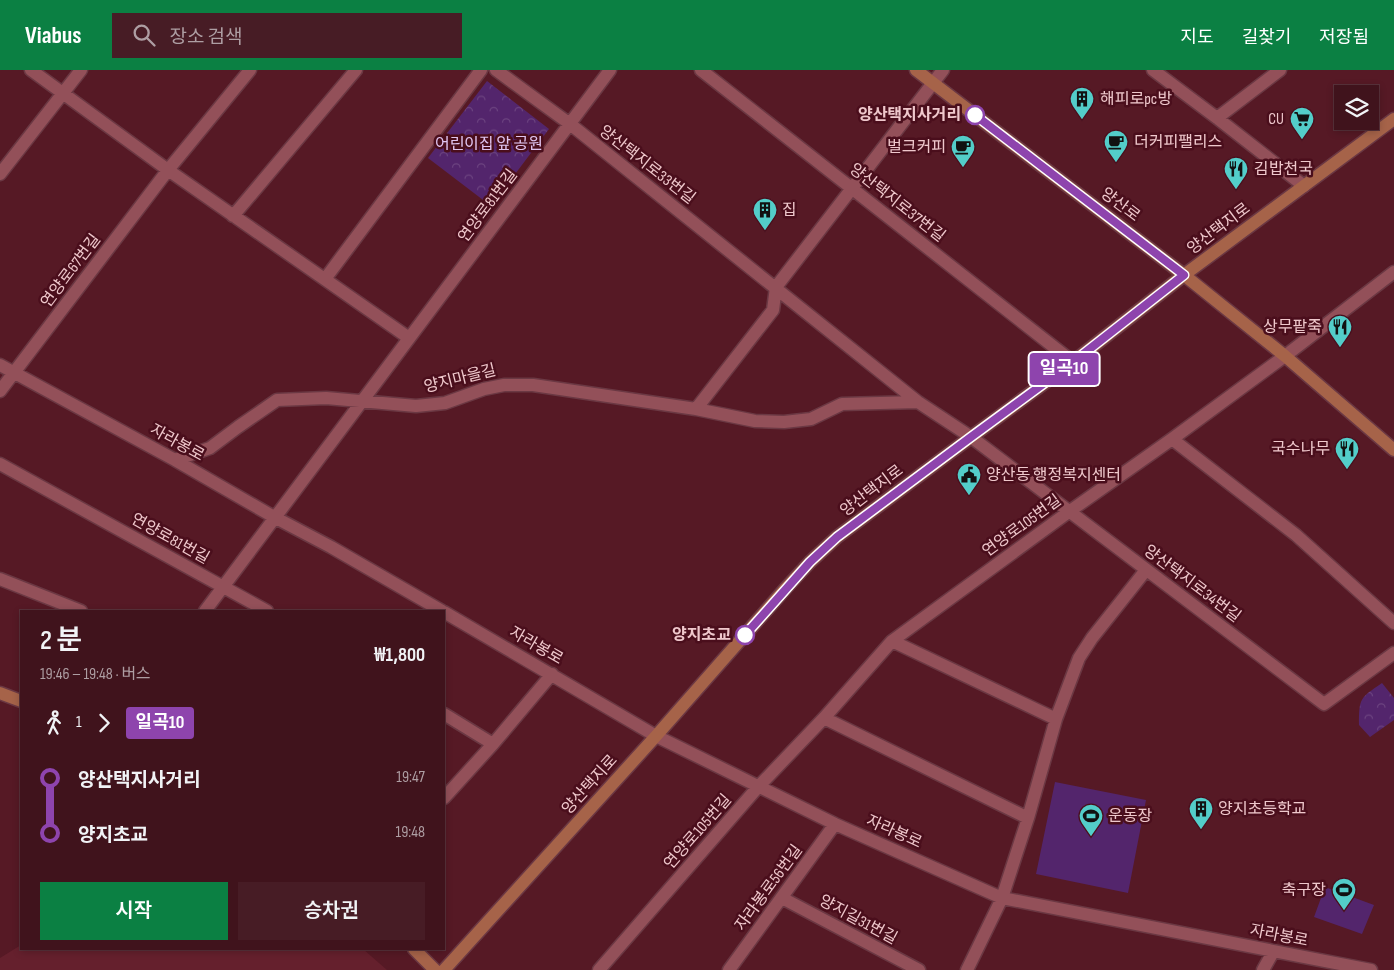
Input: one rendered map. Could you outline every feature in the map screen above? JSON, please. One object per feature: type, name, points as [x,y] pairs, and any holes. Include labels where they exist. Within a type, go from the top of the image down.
[{"type":"street","points":[[31,70],[168,170],[409,338]]},
{"type":"street","points":[[0,174],[81,70]]},
{"type":"street","name":"연양로67번길","points":[[0,391],[168,170],[250,70]]},
{"type":"street","points":[[233,216],[356,70]]},
{"type":"street","points":[[325,279],[481,70]]},
{"type":"street","name":"양산택지로33번길","points":[[496,70],[570,124],[918,402],[971,437]]},
{"type":"street","name":"연양로81번길","points":[[206,610],[610,70]]},
{"type":"street","name":"양산택지로37번길","points":[[701,70],[1073,362]]},
{"type":"street","name":"양산로","points":[[916,70],[1184,275],[1285,356],[1394,450]]},
{"type":"street","points":[[696,409],[772,310],[776,287],[943,70]]},
{"type":"street","points":[[1154,70],[1304,186]]},
{"type":"street","points":[[1217,118],[1280,70]]},
{"type":"street","name":"양산택지로","points":[[444,970],[656,736],[810,562],[837,537],[1073,362],[1184,275],[1394,119]]},
{"type":"street","points":[[1285,356],[1394,272]]},
{"type":"street","name":"연양로105번길","points":[[599,970],[758,787],[824,718],[892,640],[1285,356]]},
{"type":"street","name":"자라봉로","points":[[0,364],[175,460],[274,518],[331,547],[440,610]]},
{"type":"street","name":"양지마을길","points":[[175,460],[210,448],[277,400],[326,398],[416,406],[445,403],[484,389],[504,385],[533,385],[696,409],[756,421],[784,422],[811,419],[842,404],[918,402]]},
{"type":"street","name":"양산택지로34번길","points":[[971,437],[1324,704],[1394,653]]},
{"type":"street","points":[[1172,439],[1296,535],[1394,623]]},
{"type":"street","name":"연양로81번길","points":[[0,464],[265,610]]},
{"type":"street","points":[[967,970],[1002,898],[1028,818],[1056,719],[1079,658],[1092,638],[1146,570]]},
{"type":"street","points":[[0,579],[78,610]]},
{"type":"street","name":"자라봉로","points":[[445,613],[656,736],[835,824],[1002,898],[1371,970]]},
{"type":"street","points":[[892,640],[1056,719]]},
{"type":"street","points":[[445,797],[552,674]]},
{"type":"street","points":[[0,694],[20,701]]},
{"type":"street","points":[[445,715],[493,744]]},
{"type":"street","points":[[824,718],[1028,818]]},
{"type":"street","name":"자라봉로56번길","points":[[729,970],[835,824]]},
{"type":"street","name":"양지길31번길","points":[[782,898],[919,970]]},
{"type":"street","points":[[415,950],[435,970]]},
{"type":"street","points":[[1264,970],[1272,952]]},
{"type":"shaded area","points":[[20,946],[20,950],[364,950],[387,970],[0,970],[0,958]]},
{"type":"green space","name":"어린이집 앞 공원","points":[[487,81],[549,129],[491,206],[428,158]]},
{"type":"green space","points":[[1382,683],[1394,698],[1394,720],[1370,737],[1359,725],[1360,704],[1369,692]]},
{"type":"green space","name":"운동장","points":[[1055,782],[1146,800],[1128,893],[1036,874]]},
{"type":"green space","name":"축구장","points":[[1325,887],[1374,905],[1362,934],[1314,917]]},
{"type":"bus line","name":"일곡10","points":[[745,635],[810,562],[837,537],[1073,362],[1184,275],[975,115]]},
{"type":"place","name":"양산택지사거리","points":[[975,115]]},
{"type":"place","name":"해피로pc방","points":[[1082,120]]},
{"type":"place","name":"CU","points":[[1302,140]]},
{"type":"place","name":"더커피팰리스","points":[[1116,163]]},
{"type":"place","name":"벌크커피","points":[[963,168]]},
{"type":"place","name":"김밥천국","points":[[1236,190]]},
{"type":"place","name":"집","points":[[765,231]]},
{"type":"place","name":"상무팥죽","points":[[1340,348]]},
{"type":"place","name":"국수나무","points":[[1347,470]]},
{"type":"place","name":"양산동 행정복지센터","points":[[969,496]]},
{"type":"place","name":"양지초교","points":[[745,635]]},
{"type":"place","name":"양지초등학교","points":[[1201,830]]},
{"type":"place","name":"운동장","points":[[1091,837]]},
{"type":"place","name":"축구장","points":[[1344,911]]}]
